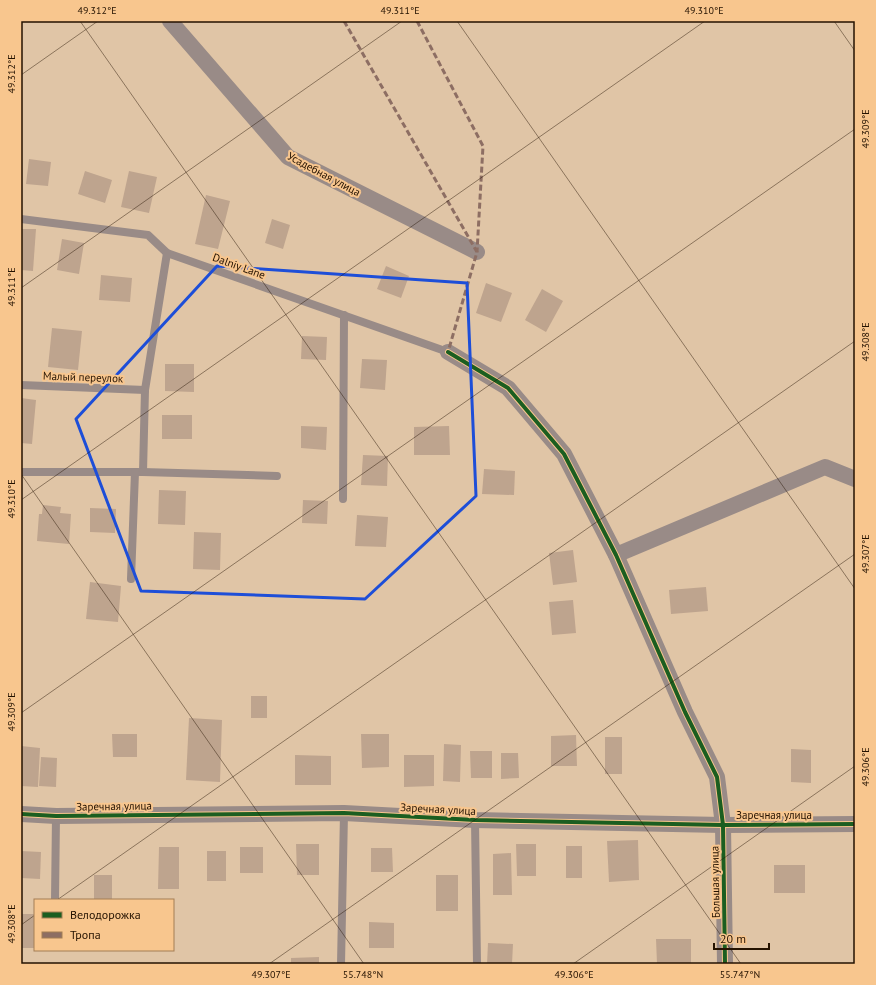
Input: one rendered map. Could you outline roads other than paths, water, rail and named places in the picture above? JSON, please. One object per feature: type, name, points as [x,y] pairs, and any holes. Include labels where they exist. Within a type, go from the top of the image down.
[{"type":"street","name":"Усадебная улица","points":[[170,21],[288,157],[477,252]]},
{"type":"street","name":"Большая улица","points":[[448,352],[508,388],[564,454],[616,555],[685,712],[717,777],[723,825],[725,964]]},
{"type":"street","points":[[616,555],[825,467],[855,480]]},
{"type":"street","name":"Заречная улица","points":[[21,814],[56,816],[344,813],[476,820],[723,825],[855,824]]},
{"type":"lane","name":"Dalniy Lane","points":[[21,220],[148,235],[167,252],[448,352]]},
{"type":"lane","points":[[131,579],[145,390],[167,252]]},
{"type":"lane","points":[[343,499],[344,316]]},
{"type":"lane","name":"Малый переулок","points":[[21,386],[145,390]]},
{"type":"lane","points":[[21,472],[139,472],[277,476]]},
{"type":"lane","points":[[341,964],[344,813]]},
{"type":"lane","points":[[55,899],[56,816]]},
{"type":"lane","points":[[476,820],[477,964]]}]
